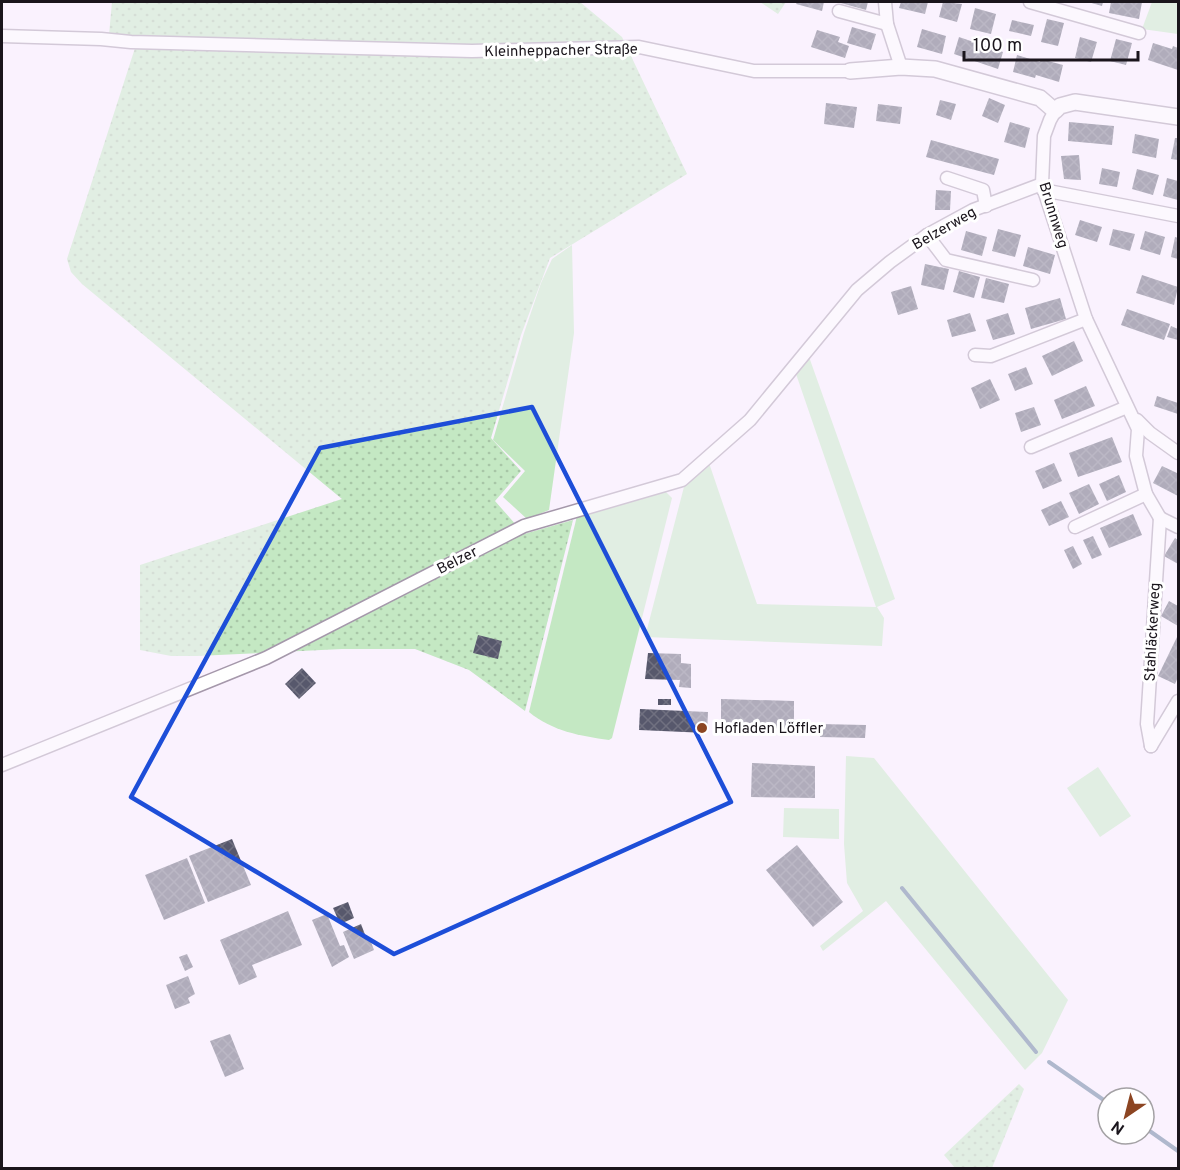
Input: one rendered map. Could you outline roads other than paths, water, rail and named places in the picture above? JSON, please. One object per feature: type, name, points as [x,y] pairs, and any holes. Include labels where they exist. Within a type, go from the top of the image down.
[{"type":"street","points":[[885,2],[887,24],[901,67]]},
{"type":"street","points":[[1030,2],[1138,33]]},
{"type":"street","points":[[839,11],[887,24]]},
{"type":"street","name":"Kleinheppacher Straße","points":[[2,36],[131,42],[472,51],[639,47],[754,71],[850,71],[901,67],[935,69],[1040,98],[1055,111]]},
{"type":"street","points":[[1055,111],[1060,106],[1075,102],[1179,117]]},
{"type":"street","name":"Brunnweg","points":[[1055,111],[1044,136],[1043,187],[1086,319],[1138,429],[1136,456],[1146,494],[1160,518]]},
{"type":"street","points":[[947,178],[983,190],[986,206]]},
{"type":"street","points":[[1043,187],[1179,216]]},
{"type":"street","name":"Belzerweg","points":[[857,290],[927,235],[986,206],[1043,187]]},
{"type":"street","points":[[927,235],[946,260],[1033,280]]},
{"type":"street","name":"Belzer","points":[[2,765],[266,658],[524,526],[682,480],[750,420],[857,290]]},
{"type":"street","points":[[975,355],[991,356],[1086,319]]},
{"type":"street","points":[[1031,447],[1127,407]]},
{"type":"street","name":"Brunnweg","points":[[1127,407],[1150,433],[1179,453]]},
{"type":"street","points":[[1075,527],[1146,494]]},
{"type":"street","points":[[1160,518],[1179,527]]},
{"type":"street","name":"Stahläckerweg","points":[[1160,518],[1147,724],[1151,746],[1175,705]]},
{"type":"street","points":[[1148,712],[1175,705]]},
{"type":"waterway","points":[[902,888],[1036,1052]]},
{"type":"waterway","points":[[1049,1062],[1096,1095]]},
{"type":"waterway","points":[[1156,1135],[1178,1151]]},
{"type":"place","name":"Hofladen Löffler","points":[[702,728]]}]
